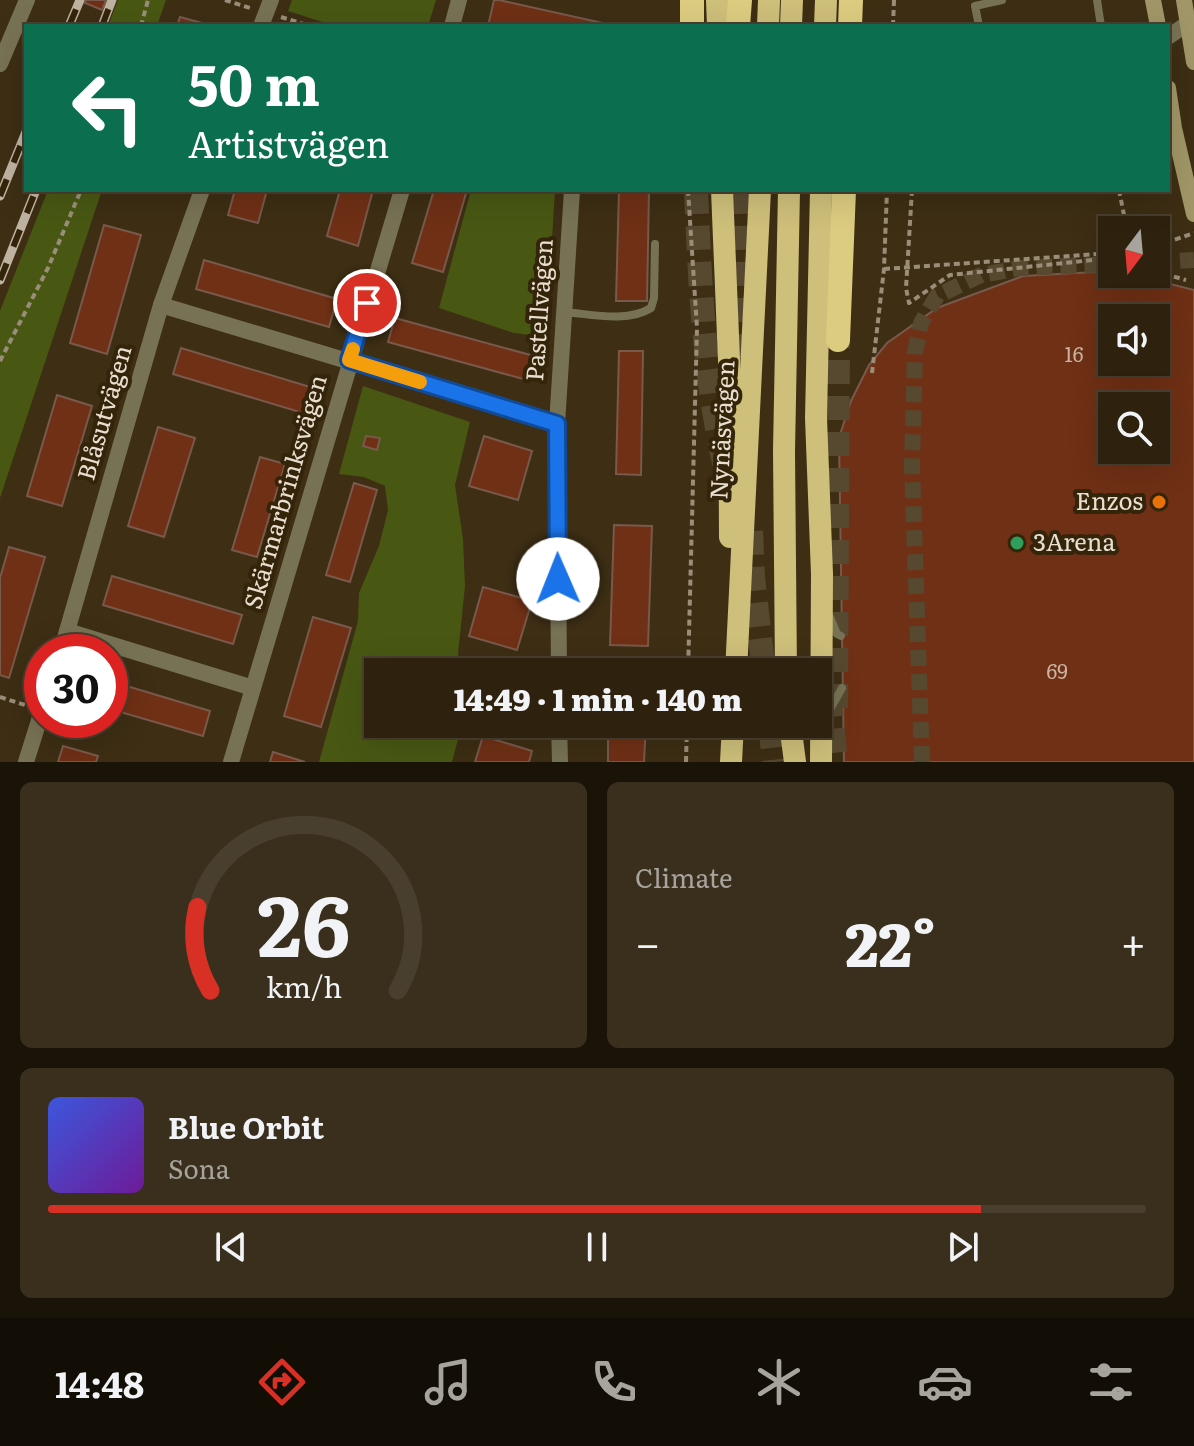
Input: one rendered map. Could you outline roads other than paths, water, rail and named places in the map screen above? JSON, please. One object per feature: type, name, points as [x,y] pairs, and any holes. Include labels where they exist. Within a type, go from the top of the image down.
[{"type":"highway","points":[[692,0],[692,24]]},
{"type":"highway","points":[[717,0],[718,24]]},
{"type":"highway","points":[[738,24],[740,0]]},
{"type":"highway","points":[[768,24],[769,0]]},
{"type":"highway","points":[[791,24],[792,0]]},
{"type":"highway","points":[[825,24],[826,0]]},
{"type":"highway","points":[[850,24],[851,0]]},
{"type":"highway","points":[[722,192],[729,360],[733,658]]},
{"type":"highway","name":"Nynäsvägen","points":[[734,658],[760,192]]},
{"type":"highway","points":[[786,658],[784,451],[789,192]]},
{"type":"highway","points":[[821,192],[816,418],[822,574],[821,658]]},
{"type":"highway","points":[[838,340],[844,192]]},
{"type":"highway","points":[[731,758],[732,738]]},
{"type":"highway","points":[[782,762],[783,738]]},
{"type":"highway","points":[[792,738],[795,762]]},
{"type":"highway","points":[[821,738],[821,762]]},
{"type":"main road","points":[[1153,0],[1158,24]]},
{"type":"main road","points":[[1184,0],[1191,22],[1194,62]]},
{"type":"main road","points":[[1170,101],[1194,214]]},
{"type":"street","points":[[0,64],[27,0]]},
{"type":"street","points":[[453,24],[459,0]]},
{"type":"street","points":[[1170,36],[1191,22]]},
{"type":"street","name":"Blåsutvägen","points":[[66,634],[161,305],[201,192]]},
{"type":"street","name":"Skärmarbrinksvägen","points":[[231,762],[401,192]]},
{"type":"street","name":"Pastellvägen","points":[[559,658],[557,424],[572,192]]},
{"type":"street","points":[[161,305],[557,424]]},
{"type":"street","points":[[67,631],[253,688]]},
{"type":"street","points":[[26,762],[34,738]]},
{"type":"street","points":[[559,738],[560,762]]},
{"type":"lane","points":[[979,24],[975,6],[1002,0]]},
{"type":"lane","points":[[1097,0],[1101,24]]},
{"type":"lane","points":[[564,312],[630,316],[642,314],[651,308],[655,244]]},
{"type":"lane","points":[[822,574],[832,623],[841,636]]},
{"type":"lane","points":[[832,709],[842,688]]},
{"type":"tunnel","points":[[696,192],[708,367],[726,471]]},
{"type":"tunnel","points":[[737,192],[743,366]]},
{"type":"tunnel","points":[[1170,261],[1194,260]]},
{"type":"tunnel","points":[[922,762],[912,464],[915,352],[921,323],[937,296],[981,275],[1020,268],[1098,265]]},
{"type":"tunnel","points":[[836,708],[838,340]]},
{"type":"tunnel","points":[[751,531],[762,658]]},
{"type":"tunnel","points":[[832,723],[836,762]]},
{"type":"tunnel","points":[[771,738],[774,762]]},
{"type":"railway","points":[[70,24],[80,0]]},
{"type":"railway","points":[[103,24],[112,0]]},
{"type":"railway","points":[[0,196],[24,137]]},
{"type":"railway","points":[[0,280],[35,192]]},
{"type":"place","name":"Enzos","points":[[1159,502]]},
{"type":"place","name":"3Arena","points":[[1017,543]]}]
